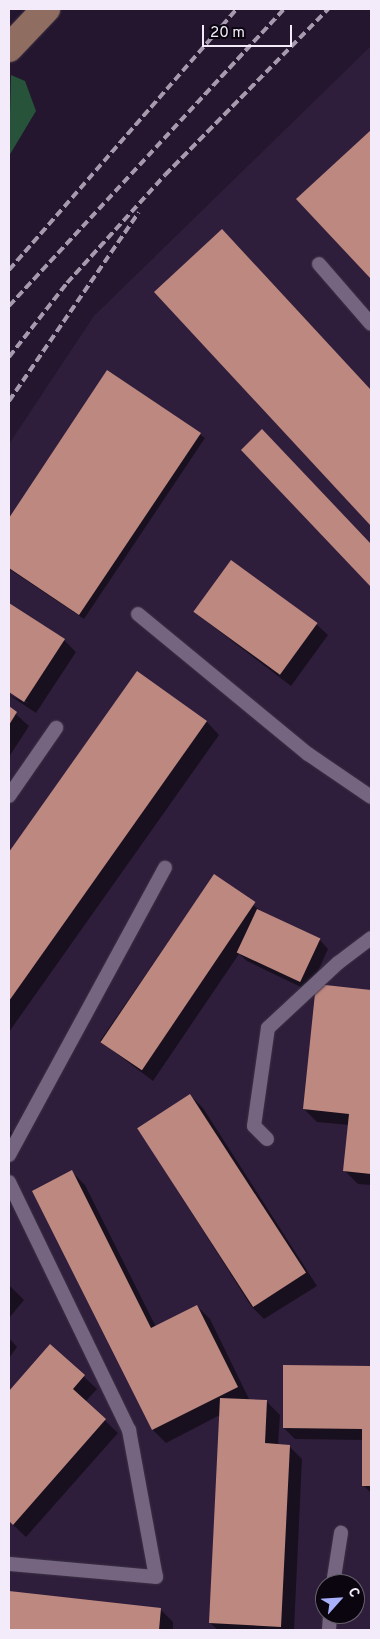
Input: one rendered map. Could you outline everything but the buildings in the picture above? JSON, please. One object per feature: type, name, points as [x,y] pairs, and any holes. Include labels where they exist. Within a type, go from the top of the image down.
[{"type":"street","points":[[9,48],[46,9]]},
{"type":"lane","points":[[320,264],[371,324]]},
{"type":"lane","points":[[138,614],[308,754],[371,797]]},
{"type":"lane","points":[[9,796],[56,728]]},
{"type":"lane","points":[[9,1156],[165,868]]},
{"type":"lane","points":[[267,1139],[254,1126],[268,1028],[338,963],[371,938]]},
{"type":"lane","points":[[9,1182],[129,1430],[156,1577],[9,1564]]},
{"type":"lane","points":[[334,1574],[340,1533]]},
{"type":"shaded area","points":[[371,46],[371,1630],[9,1630],[9,444],[94,316]]},
{"type":"green space","points":[[11,75],[25,81],[36,111],[9,156]]},
{"type":"railway","points":[[9,270],[237,9]]},
{"type":"railway","points":[[9,306],[284,9]]},
{"type":"railway","points":[[9,357],[67,283],[165,175],[328,9]]},
{"type":"railway","points":[[9,401],[139,212]]}]
